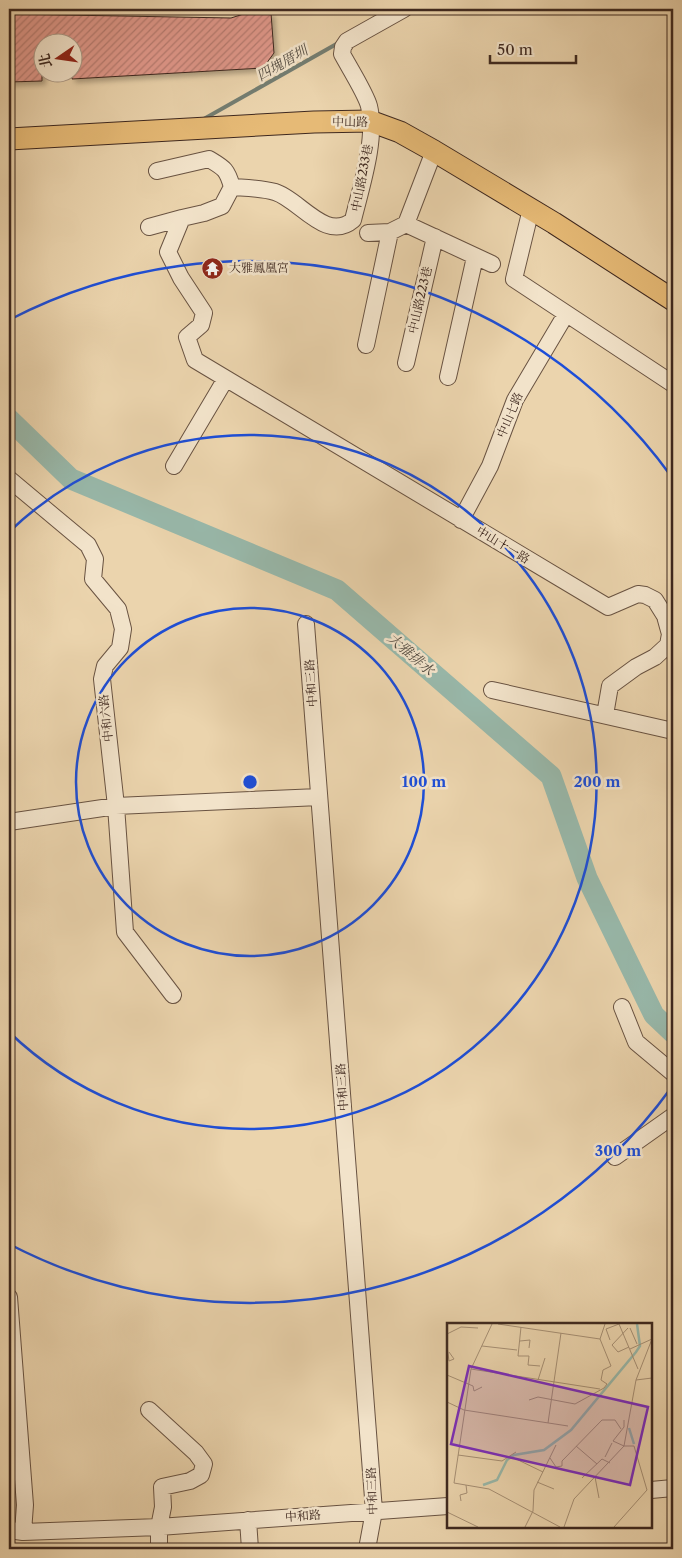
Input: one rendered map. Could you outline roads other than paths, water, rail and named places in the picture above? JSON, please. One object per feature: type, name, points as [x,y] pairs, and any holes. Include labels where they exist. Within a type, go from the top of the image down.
[{"type":"main road","name":"中山路","points":[[9,139],[314,122],[370,121],[400,132],[434,151],[531,209],[673,300]]},
{"type":"street","points":[[370,121],[369,105],[342,54],[342,47],[347,41],[404,9]]},
{"type":"street","name":"中山路233巷","points":[[232,186],[277,192],[317,221],[345,227],[353,220],[369,152],[370,121]]},
{"type":"street","points":[[368,233],[390,232],[406,224],[434,151]]},
{"type":"street","points":[[149,226],[204,213],[222,206],[232,186],[225,168],[209,159],[157,171]]},
{"type":"street","points":[[531,209],[514,279],[673,384]]},
{"type":"street","name":"中山十一路","points":[[182,218],[168,252],[181,278],[204,313],[201,324],[187,337],[194,360],[608,607],[638,594],[656,600],[665,616],[670,634],[668,645],[655,657],[636,666],[610,686],[605,715]]},
{"type":"street","points":[[406,224],[492,264]]},
{"type":"street","points":[[366,345],[390,232]]},
{"type":"street","name":"中山路223巷","points":[[406,363],[435,237]]},
{"type":"street","points":[[448,377],[475,257]]},
{"type":"street","name":"中山七路","points":[[461,520],[490,466],[515,400],[566,314]]},
{"type":"street","points":[[174,466],[225,380]]},
{"type":"street","name":"中和六路","points":[[9,479],[88,545],[95,559],[93,579],[118,609],[123,629],[120,648],[105,666],[102,679],[116,806],[125,932],[173,994]]},
{"type":"street","name":"中和三路","points":[[306,624],[374,1511],[367,1549]]},
{"type":"street","points":[[492,690],[673,731]]},
{"type":"street","points":[[9,822],[116,806],[319,797]]},
{"type":"street","points":[[622,1007],[636,1042],[673,1073]]},
{"type":"street","points":[[615,1157],[673,1116]]},
{"type":"street","points":[[9,1297],[25,1505],[16,1531]]},
{"type":"street","points":[[149,1410],[196,1453],[204,1464],[201,1475],[190,1481],[162,1487],[163,1507],[159,1527],[159,1549]]},
{"type":"street","points":[[652,1490],[673,1488]]},
{"type":"street","name":"中和路","points":[[16,1531],[159,1527],[447,1506]]},
{"type":"street","points":[[248,1520],[250,1549]]},
{"type":"waterway","name":"四塊厝圳","points":[[202,120],[340,42]]},
{"type":"waterway","name":"大雅排水","points":[[9,419],[71,479],[337,590],[551,776],[587,878],[654,1015],[673,1033]]},
{"type":"place","name":"大雅鳳凰宮","points":[[213,268]]}]
